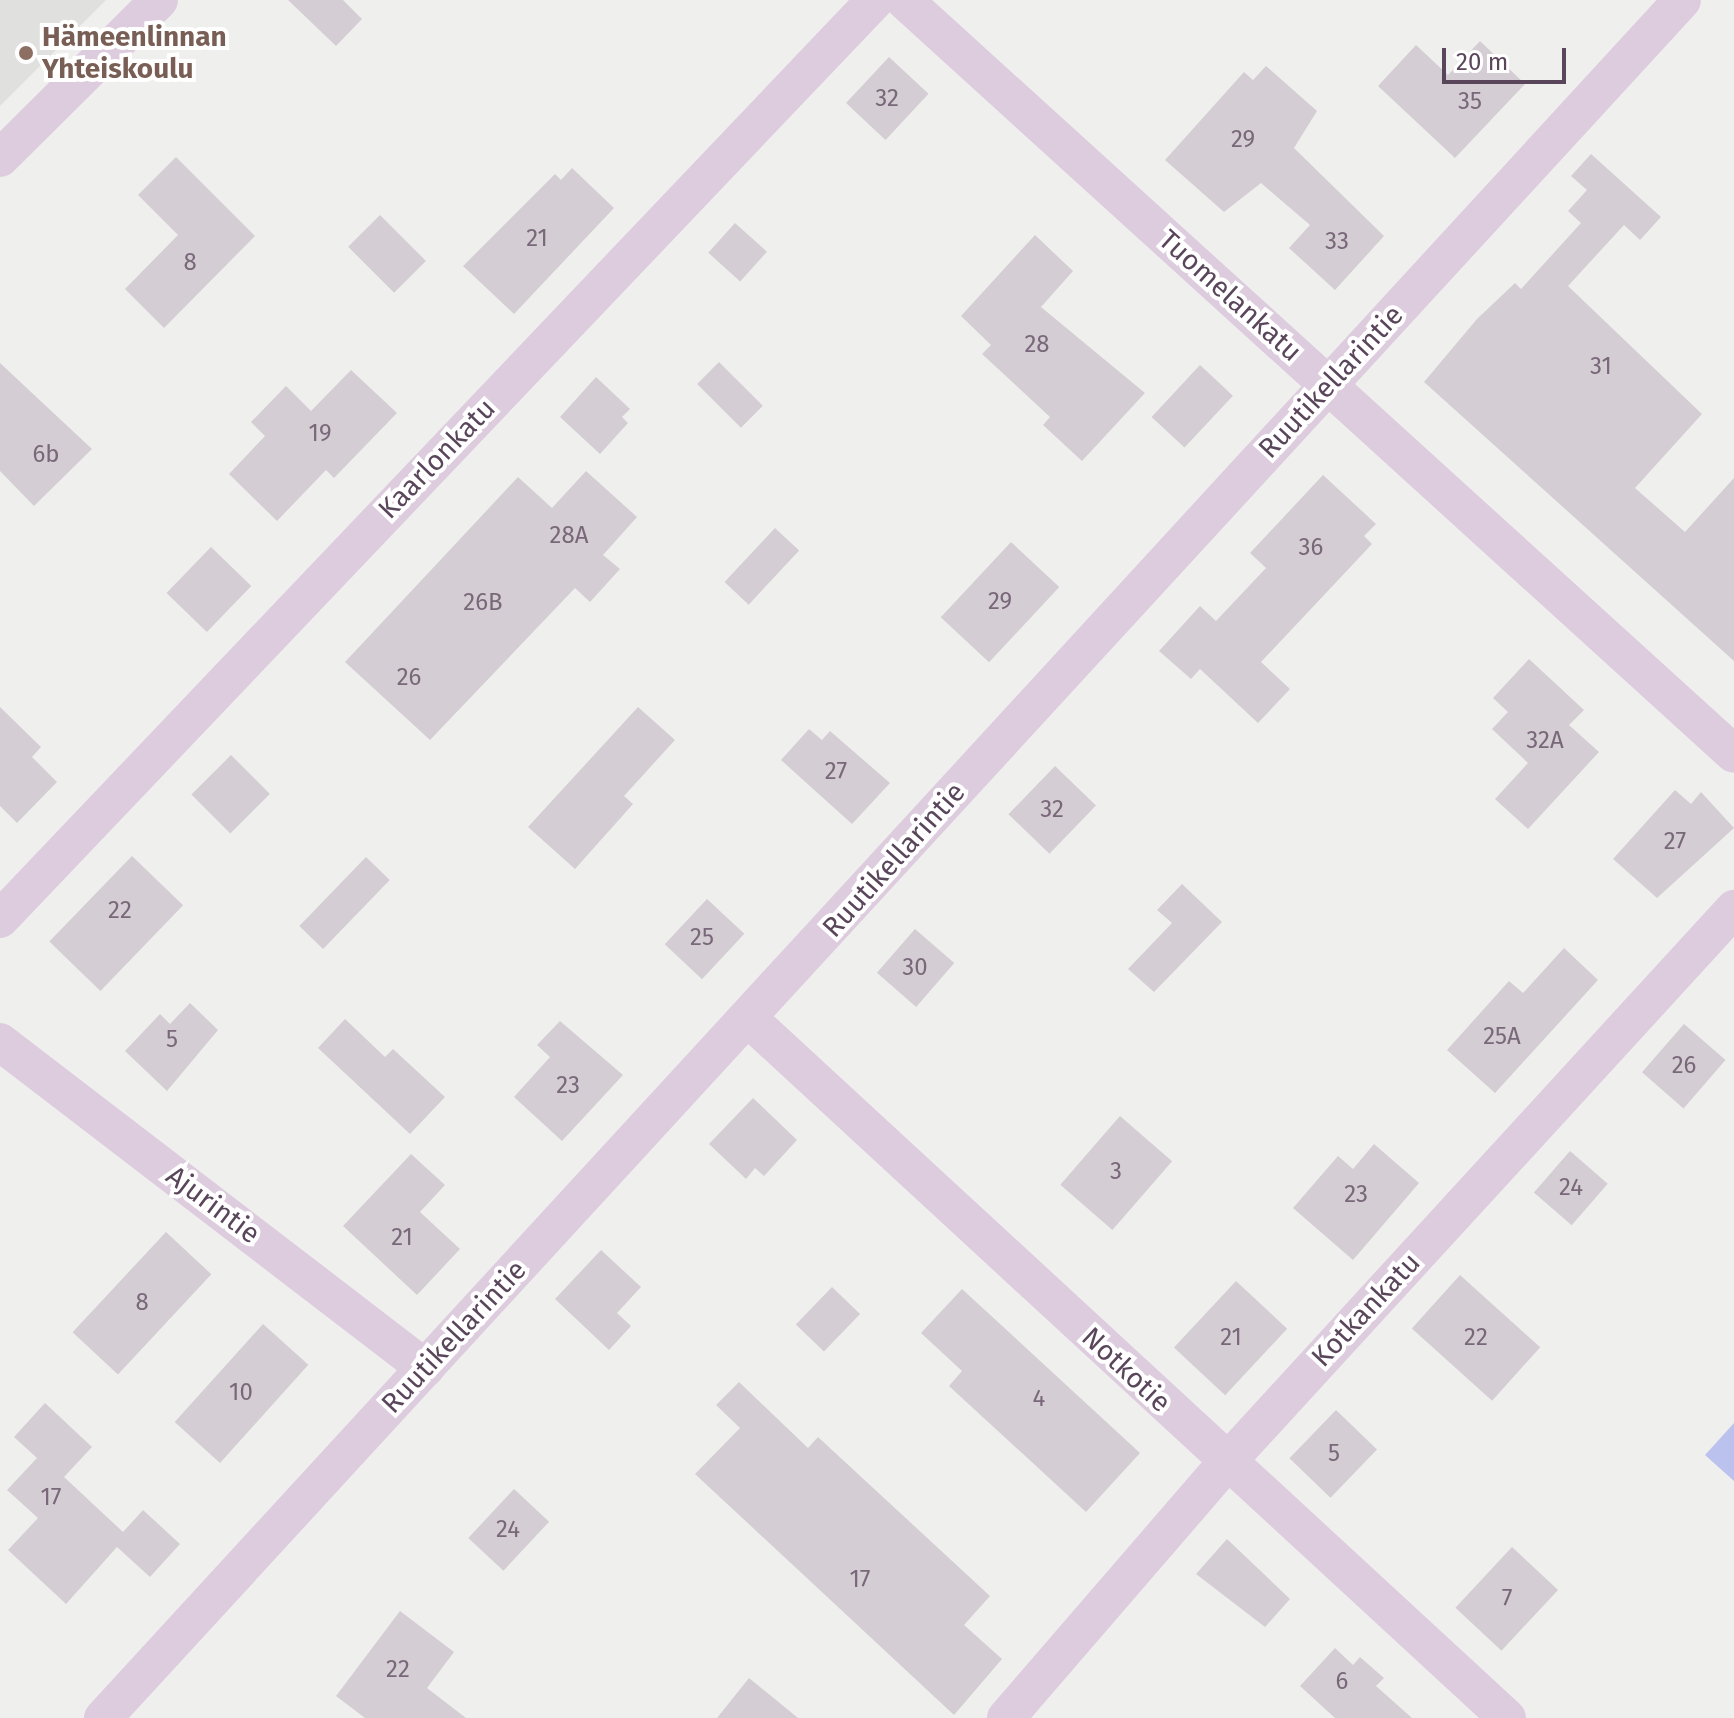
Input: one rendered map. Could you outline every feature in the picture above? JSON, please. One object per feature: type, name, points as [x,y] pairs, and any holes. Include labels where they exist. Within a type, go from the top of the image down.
[{"type":"street","points":[[0,158],[159,0]]},
{"type":"street","name":"Kaarlonkatu","points":[[0,919],[875,0]]},
{"type":"street","name":"Tuomelankatu","points":[[904,0],[1734,754]]},
{"type":"street","name":"Ruutikellarintie","points":[[103,1718],[749,1019],[1682,0]]},
{"type":"street","name":"Kotkankatu","points":[[1006,1718],[1226,1463],[1734,909]]},
{"type":"street","name":"Notkotie","points":[[749,1019],[1226,1463],[1507,1718]]},
{"type":"street","name":"Ajurintie","points":[[0,1042],[425,1368]]},
{"type":"shaded area","name":"Hämeenlinnan Yhteiskoulu","points":[[0,0],[106,0],[0,106]]},
{"type":"shaded area","points":[[1734,1423],[1734,1481],[1705,1455]]},
{"type":"building","points":[[288,0],[343,0],[362,19],[336,46]]},
{"type":"building","points":[[1480,41],[1525,84],[1455,158],[1378,86],[1416,45],[1448,75]]},
{"type":"building","points":[[889,57],[928,94],[886,140],[846,103]]},
{"type":"building","points":[[1266,66],[1317,111],[1294,148],[1384,236],[1335,290],[1289,248],[1310,225],[1261,183],[1224,212],[1165,160],[1244,72],[1253,80]]},
{"type":"building","points":[[1591,154],[1661,217],[1640,240],[1624,225],[1568,286],[1702,414],[1635,488],[1685,532],[1734,478],[1734,661],[1424,382],[1477,319],[1515,283],[1521,289],[1581,223],[1568,211],[1587,190],[1571,176]]},
{"type":"building","points":[[176,157],[255,236],[164,328],[125,289],[178,235],[138,195]]},
{"type":"building","points":[[572,168],[614,208],[514,314],[463,266],[555,174],[561,180]]},
{"type":"building","points":[[380,215],[426,261],[394,293],[348,247]]},
{"type":"building","points":[[735,223],[767,252],[740,281],[708,253]]},
{"type":"building","points":[[1035,235],[1073,271],[1041,307],[1145,393],[1082,461],[1043,425],[1050,417],[982,354],[991,345],[961,316]]},
{"type":"building","points":[[719,362],[763,406],[741,428],[697,384]]},
{"type":"building","points":[[0,363],[92,449],[34,506],[0,471]]},
{"type":"building","points":[[1200,365],[1233,396],[1184,448],[1152,417]]},
{"type":"building","points":[[351,370],[397,413],[334,478],[326,470],[277,521],[229,474],[265,436],[251,422],[286,386],[311,411]]},
{"type":"building","points":[[596,377],[630,409],[622,417],[628,423],[600,454],[560,417]]},
{"type":"building","points":[[586,471],[637,517],[603,555],[620,569],[590,602],[575,588],[430,740],[345,662],[518,477],[552,508]]},
{"type":"building","points":[[1323,475],[1376,524],[1364,536],[1372,544],[1261,662],[1290,689],[1258,723],[1200,669],[1191,679],[1159,651],[1200,606],[1216,621],[1266,568],[1250,553]]},
{"type":"building","points":[[775,528],[799,551],[749,605],[725,582]]},
{"type":"building","points":[[1011,542],[1059,587],[989,662],[941,617]]},
{"type":"building","points":[[211,547],[251,586],[207,632],[167,593]]},
{"type":"building","points":[[1529,659],[1584,710],[1569,725],[1599,752],[1528,829],[1495,799],[1528,763],[1492,729],[1508,712],[1493,698]]},
{"type":"building","points":[[0,707],[41,747],[32,757],[57,782],[17,823],[0,806]]},
{"type":"building","points":[[638,707],[675,740],[624,796],[633,804],[575,869],[528,827]]},
{"type":"building","points":[[809,729],[822,740],[830,731],[890,783],[852,824],[781,760]]},
{"type":"building","points":[[231,755],[270,794],[230,833],[191,795]]},
{"type":"building","points":[[1055,766],[1096,806],[1049,854],[1008,814]]},
{"type":"building","points":[[1675,790],[1691,804],[1701,792],[1734,828],[1657,898],[1613,859]]},
{"type":"building","points":[[132,856],[183,905],[100,991],[49,942]]},
{"type":"building","points":[[366,857],[390,880],[323,949],[299,926]]},
{"type":"building","points":[[1182,884],[1222,922],[1154,992],[1128,969],[1172,923],[1157,910]]},
{"type":"building","points":[[707,899],[744,934],[702,979],[665,944]]},
{"type":"building","points":[[915,929],[954,963],[916,1007],[877,973]]},
{"type":"building","points":[[1564,948],[1598,980],[1495,1093],[1447,1050],[1509,981],[1523,993]]},
{"type":"building","points":[[190,1003],[218,1030],[167,1091],[125,1051],[160,1014],[170,1024]]},
{"type":"building","points":[[345,1019],[385,1057],[393,1049],[445,1097],[410,1134],[318,1048]]},
{"type":"building","points":[[560,1021],[623,1075],[562,1141],[514,1097],[550,1057],[537,1045]]},
{"type":"building","points":[[1684,1024],[1726,1060],[1684,1108],[1642,1072]]},
{"type":"building","points":[[753,1098],[797,1140],[764,1176],[755,1168],[746,1179],[709,1144]]},
{"type":"building","points":[[1120,1116],[1172,1161],[1112,1230],[1060,1185]]},
{"type":"building","points":[[1374,1144],[1419,1183],[1353,1260],[1293,1208],[1338,1156],[1353,1169]]},
{"type":"building","points":[[1570,1151],[1608,1184],[1572,1225],[1534,1193]]},
{"type":"building","points":[[411,1154],[445,1185],[420,1212],[460,1249],[417,1295],[343,1226]]},
{"type":"building","points":[[166,1232],[211,1274],[118,1374],[73,1332]]},
{"type":"building","points":[[601,1250],[641,1287],[617,1313],[631,1326],[609,1350],[555,1299]]},
{"type":"building","points":[[1460,1275],[1540,1347],[1492,1401],[1412,1329]]},
{"type":"building","points":[[1236,1281],[1287,1329],[1225,1395],[1174,1348]]},
{"type":"building","points":[[832,1287],[860,1314],[824,1351],[796,1324]]},
{"type":"building","points":[[962,1289],[1140,1453],[1086,1512],[949,1386],[962,1371],[921,1333]]},
{"type":"building","points":[[263,1324],[308,1365],[220,1463],[175,1422]]},
{"type":"building","points":[[739,1382],[808,1448],[818,1437],[990,1596],[964,1625],[1002,1659],[954,1715],[695,1474],[740,1428],[716,1405]]},
{"type":"building","points":[[45,1403],[92,1447],[64,1477],[123,1532],[143,1510],[180,1544],[150,1577],[117,1547],[66,1604],[8,1550],[38,1518],[7,1490],[37,1458],[14,1437]]},
{"type":"building","points":[[1336,1410],[1377,1450],[1330,1498],[1289,1458]]},
{"type":"building","points":[[514,1489],[549,1522],[503,1571],[468,1538]]},
{"type":"building","points":[[1227,1539],[1290,1599],[1265,1627],[1196,1574]]},
{"type":"building","points":[[1512,1547],[1558,1590],[1501,1651],[1455,1608]]},
{"type":"building","points":[[400,1611],[454,1652],[427,1688],[466,1718],[365,1718],[336,1696]]},
{"type":"building","points":[[1335,1648],[1353,1665],[1360,1657],[1384,1678],[1376,1686],[1412,1718],[1335,1718],[1300,1686]]},
{"type":"building","points":[[749,1678],[798,1718],[717,1718]]},
{"type":"place","name":"Hämeenlinnan Yhteiskoulu","points":[[26,53]]}]
